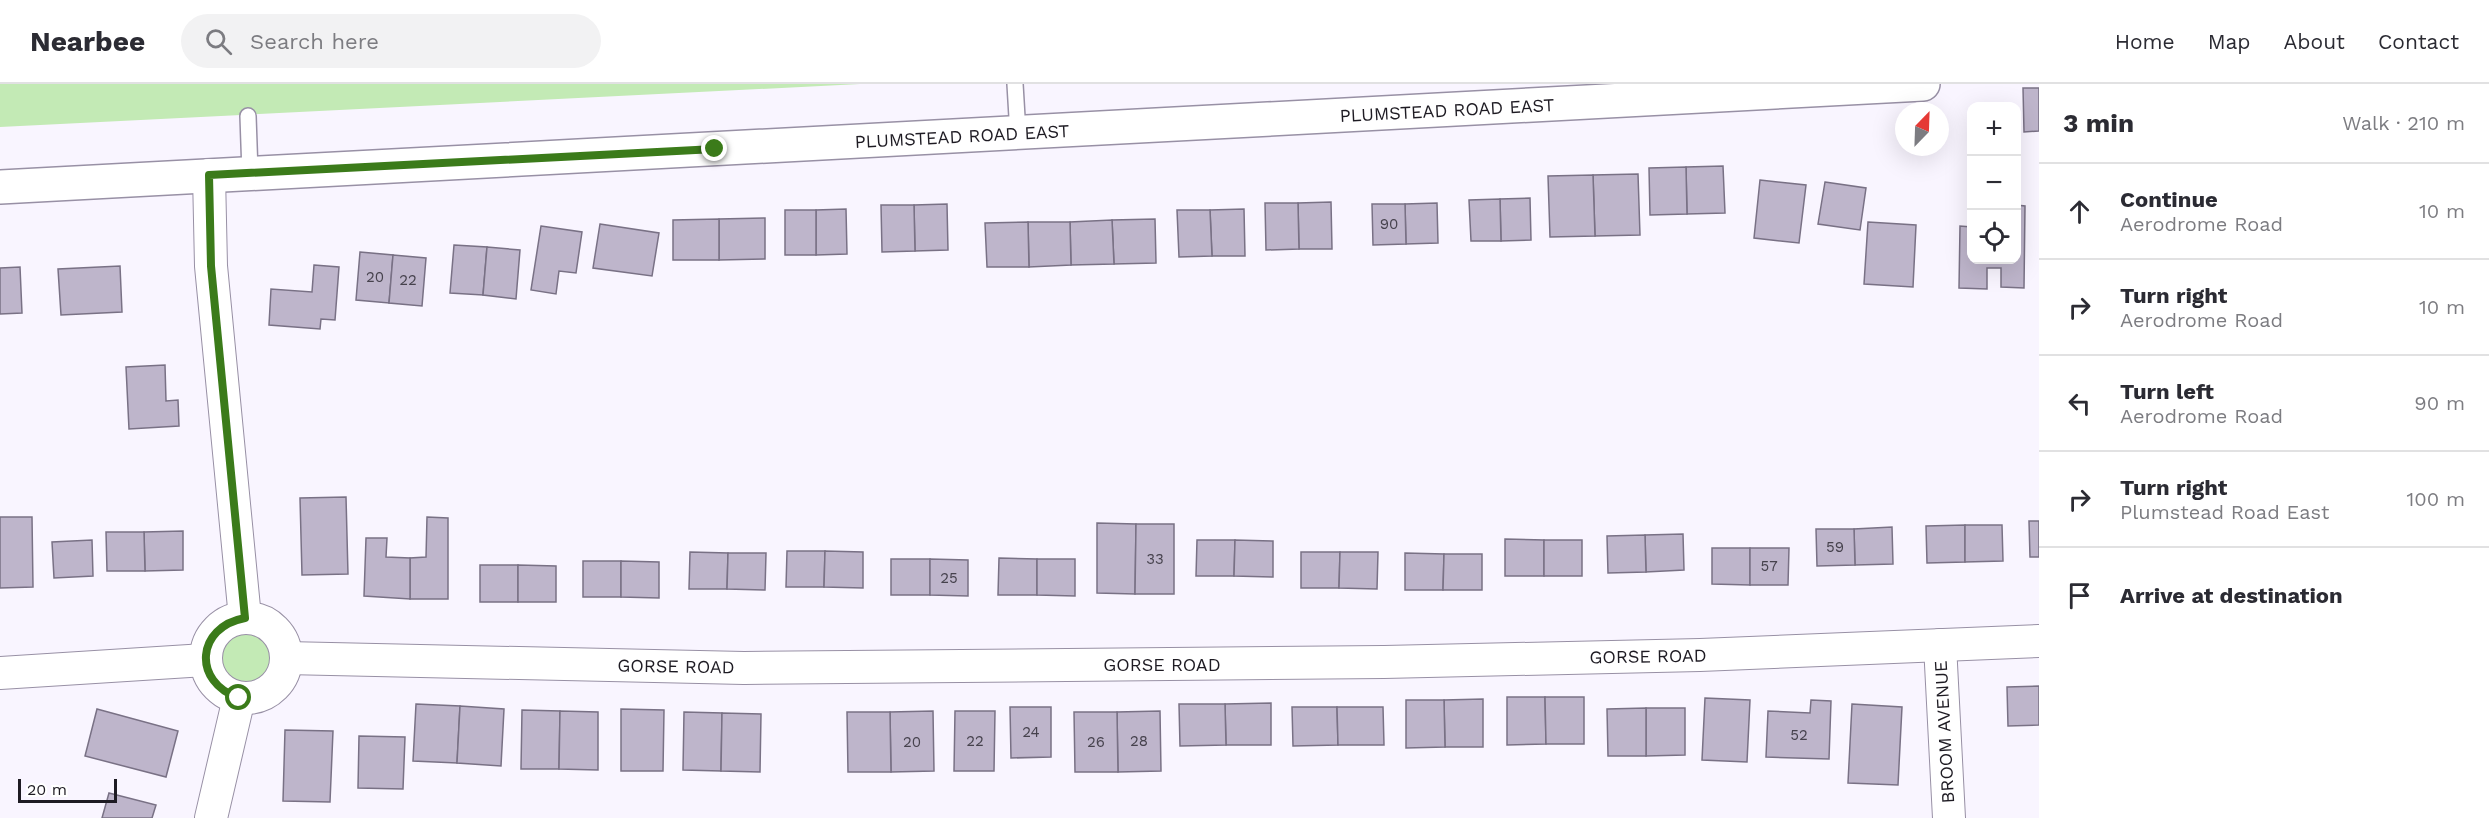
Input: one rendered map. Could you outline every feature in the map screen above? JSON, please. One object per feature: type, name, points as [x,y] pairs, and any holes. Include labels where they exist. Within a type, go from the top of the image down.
[{"type":"street","name":"PLUMSTEAD ROAD EAST","points":[[0,187],[1923,84]]},
{"type":"street","points":[[209,175],[211,266],[245,618]]},
{"type":"street","points":[[245,618],[258,620],[278,634],[284,646],[286,658],[283,672],[271,688],[253,698],[239,698],[226,693],[216,685],[208,673],[206,660],[207,646],[213,635],[233,620],[245,618]]},
{"type":"street","name":"GORSE ROAD","points":[[286,658],[744,668],[1384,662],[1700,656],[2039,641]]},
{"type":"street","name":"BROOM AVENUE","points":[[1940,645],[1949,818]]},
{"type":"street","points":[[0,673],[206,660]]},
{"type":"street","points":[[211,818],[239,698]]},
{"type":"lane","points":[[1015,84],[1018,134]]},
{"type":"lane","points":[[248,116],[250,173]]},
{"type":"green space","points":[[0,84],[860,84],[0,127]]},
{"type":"green space","points":[[251,632],[264,639],[270,647],[270,667],[264,675],[256,681],[241,682],[228,675],[222,667],[221,652],[228,639],[236,633]]},
{"type":"building","points":[[2023,88],[2039,88],[2039,131],[2024,132]]},
{"type":"building","points":[[1723,166],[1725,213],[1687,214],[1686,167]]},
{"type":"building","points":[[1686,167],[1687,214],[1650,215],[1649,168]]},
{"type":"building","points":[[1638,174],[1640,235],[1595,236],[1593,175]]},
{"type":"building","points":[[1593,175],[1595,236],[1550,237],[1548,176]]},
{"type":"building","points":[[1760,180],[1806,185],[1799,243],[1754,238]]},
{"type":"building","points":[[1825,182],[1866,188],[1860,230],[1818,224]]},
{"type":"building","points":[[1530,198],[1531,240],[1501,241],[1500,199]]},
{"type":"building","points":[[1500,199],[1501,241],[1471,241],[1469,200]]},
{"type":"building","points":[[1331,202],[1332,249],[1299,249],[1298,203]]},
{"type":"building","points":[[1265,203],[1298,203],[1299,249],[1266,250]]},
{"type":"building","points":[[1437,203],[1438,243],[1406,244],[1405,204]]},
{"type":"building","points":[[947,204],[948,250],[915,251],[914,205]]},
{"type":"building","points":[[1372,204],[1405,204],[1406,244],[1373,245]]},
{"type":"building","points":[[881,205],[914,205],[915,251],[882,252]]},
{"type":"building","points":[[2021,206],[2025,206],[2024,288],[2001,287],[2001,268],[1987,268],[1987,289],[1959,288],[1960,226],[1967,227],[1967,264],[2021,264]]},
{"type":"building","points":[[846,209],[847,254],[816,255],[816,210]]},
{"type":"building","points":[[1244,209],[1245,256],[1212,256],[1210,210]]},
{"type":"building","points":[[785,210],[816,210],[816,255],[785,255]]},
{"type":"building","points":[[1177,210],[1210,210],[1212,256],[1179,257]]},
{"type":"building","points":[[765,218],[765,259],[719,260],[719,219]]},
{"type":"building","points":[[719,219],[719,260],[673,260],[673,220]]},
{"type":"building","points":[[1155,219],[1156,263],[1114,264],[1112,220]]},
{"type":"building","points":[[1112,220],[1114,264],[1071,265],[1070,222]]},
{"type":"building","points":[[1028,222],[1070,222],[1071,265],[1029,267]]},
{"type":"building","points":[[1028,222],[1029,267],[987,267],[985,223]]},
{"type":"building","points":[[1868,222],[1916,225],[1913,287],[1864,284]]},
{"type":"building","points":[[600,224],[659,233],[652,276],[593,268]]},
{"type":"building","points":[[541,226],[582,232],[576,273],[559,271],[556,294],[531,290]]},
{"type":"building","points":[[454,245],[487,247],[483,295],[450,293]]},
{"type":"building","points":[[487,247],[520,250],[516,299],[483,295]]},
{"type":"building","points":[[360,252],[393,255],[389,303],[356,300]]},
{"type":"building","points":[[393,255],[426,258],[422,306],[389,303]]},
{"type":"building","points":[[314,265],[339,267],[335,320],[321,319],[320,329],[269,325],[271,289],[312,292]]},
{"type":"building","points":[[120,266],[122,312],[61,315],[58,269]]},
{"type":"building","points":[[20,267],[22,313],[0,314],[0,268]]},
{"type":"building","points":[[165,365],[166,401],[178,400],[179,426],[129,429],[126,367]]},
{"type":"building","points":[[346,497],[348,574],[302,575],[300,498]]},
{"type":"building","points":[[0,517],[32,517],[33,587],[0,588]]},
{"type":"building","points":[[427,517],[448,518],[448,599],[410,599],[410,558],[426,557]]},
{"type":"building","points":[[2029,521],[2039,521],[2039,557],[2030,557]]},
{"type":"building","points":[[1097,523],[1136,524],[1135,594],[1097,593]]},
{"type":"building","points":[[1136,524],[1174,524],[1174,594],[1135,594]]},
{"type":"building","points":[[1965,525],[1965,562],[1927,563],[1926,526]]},
{"type":"building","points":[[1965,525],[2002,525],[2003,561],[1965,562]]},
{"type":"building","points":[[1892,527],[1893,564],[1855,565],[1854,529]]},
{"type":"building","points":[[1816,529],[1854,529],[1855,565],[1817,566]]},
{"type":"building","points":[[183,531],[183,570],[145,571],[144,532]]},
{"type":"building","points":[[106,532],[144,532],[145,571],[107,571]]},
{"type":"building","points":[[1683,534],[1684,570],[1646,572],[1645,535]]},
{"type":"building","points":[[1645,535],[1646,572],[1608,573],[1607,536]]},
{"type":"building","points":[[366,538],[387,538],[386,557],[410,558],[410,599],[364,596]]},
{"type":"building","points":[[1505,539],[1544,540],[1544,576],[1505,576]]},
{"type":"building","points":[[92,540],[93,576],[54,578],[52,542]]},
{"type":"building","points":[[1197,540],[1235,540],[1234,576],[1196,576]]},
{"type":"building","points":[[1235,540],[1273,541],[1273,577],[1234,576]]},
{"type":"building","points":[[1544,540],[1582,540],[1582,576],[1544,576]]},
{"type":"building","points":[[1712,548],[1750,548],[1750,585],[1712,584]]},
{"type":"building","points":[[1750,548],[1789,548],[1788,585],[1750,585]]},
{"type":"building","points":[[787,551],[825,551],[824,587],[786,587]]},
{"type":"building","points":[[825,551],[863,552],[863,588],[824,587]]},
{"type":"building","points":[[690,552],[728,553],[727,589],[689,589]]},
{"type":"building","points":[[1301,552],[1340,552],[1339,588],[1301,588]]},
{"type":"building","points":[[1340,552],[1378,552],[1377,589],[1339,588]]},
{"type":"building","points":[[728,553],[766,553],[765,590],[727,589]]},
{"type":"building","points":[[1405,553],[1444,554],[1443,590],[1405,590]]},
{"type":"building","points":[[1444,554],[1482,554],[1482,590],[1443,590]]},
{"type":"building","points":[[999,558],[1037,559],[1037,595],[998,595]]},
{"type":"building","points":[[891,559],[930,559],[930,595],[891,595]]},
{"type":"building","points":[[930,559],[968,560],[968,596],[930,595]]},
{"type":"building","points":[[1037,559],[1075,559],[1075,596],[1037,595]]},
{"type":"building","points":[[583,561],[621,561],[621,597],[583,597]]},
{"type":"building","points":[[621,561],[659,562],[659,598],[621,597]]},
{"type":"building","points":[[480,565],[518,565],[518,602],[480,602]]},
{"type":"building","points":[[518,565],[556,566],[556,602],[518,602]]},
{"type":"building","points":[[2039,686],[2039,725],[2008,726],[2007,687]]},
{"type":"building","points":[[1507,697],[1545,697],[1546,744],[1507,745]]},
{"type":"building","points":[[1545,697],[1584,697],[1584,744],[1546,744]]},
{"type":"building","points":[[1705,698],[1750,700],[1747,762],[1702,760]]},
{"type":"building","points":[[1483,699],[1483,747],[1445,747],[1444,700]]},
{"type":"building","points":[[1406,700],[1444,700],[1445,747],[1406,748]]},
{"type":"building","points":[[1811,700],[1831,701],[1829,759],[1766,757],[1768,711],[1810,713]]},
{"type":"building","points":[[1271,703],[1271,745],[1226,745],[1225,704]]},
{"type":"building","points":[[416,704],[460,706],[457,763],[413,761]]},
{"type":"building","points":[[1179,704],[1225,704],[1226,745],[1180,746]]},
{"type":"building","points":[[1852,704],[1902,707],[1898,785],[1848,783]]},
{"type":"building","points":[[460,706],[504,709],[501,766],[457,763]]},
{"type":"building","points":[[1010,707],[1051,707],[1051,757],[1011,758]]},
{"type":"building","points":[[1292,707],[1337,707],[1338,745],[1293,746]]},
{"type":"building","points":[[1337,707],[1383,707],[1384,745],[1338,745]]},
{"type":"building","points":[[1646,708],[1685,708],[1685,755],[1646,756]]},
{"type":"building","points":[[1646,708],[1646,756],[1608,756],[1607,709]]},
{"type":"building","points":[[97,709],[178,731],[166,777],[85,756]]},
{"type":"building","points":[[621,709],[664,710],[663,771],[621,771]]},
{"type":"building","points":[[522,710],[560,711],[559,769],[521,769]]},
{"type":"building","points":[[560,711],[598,712],[598,770],[559,769]]},
{"type":"building","points":[[933,711],[934,771],[891,772],[890,712]]},
{"type":"building","points":[[955,711],[995,711],[994,771],[954,771]]},
{"type":"building","points":[[1160,711],[1161,771],[1118,772],[1117,712]]},
{"type":"building","points":[[684,712],[722,713],[721,771],[683,770]]},
{"type":"building","points":[[847,712],[890,712],[891,772],[848,772]]},
{"type":"building","points":[[1074,712],[1117,712],[1118,772],[1075,772]]},
{"type":"building","points":[[722,713],[761,714],[760,772],[721,771]]},
{"type":"building","points":[[285,730],[333,731],[330,802],[283,801]]},
{"type":"building","points":[[359,736],[405,737],[403,789],[358,788]]},
{"type":"building","points":[[109,793],[156,805],[152,818],[102,818]]},
{"type":"route","points":[[239,698],[226,693],[216,685],[208,673],[206,660],[207,646],[213,635],[233,620],[245,618],[211,266],[209,175],[715,149]]}]
